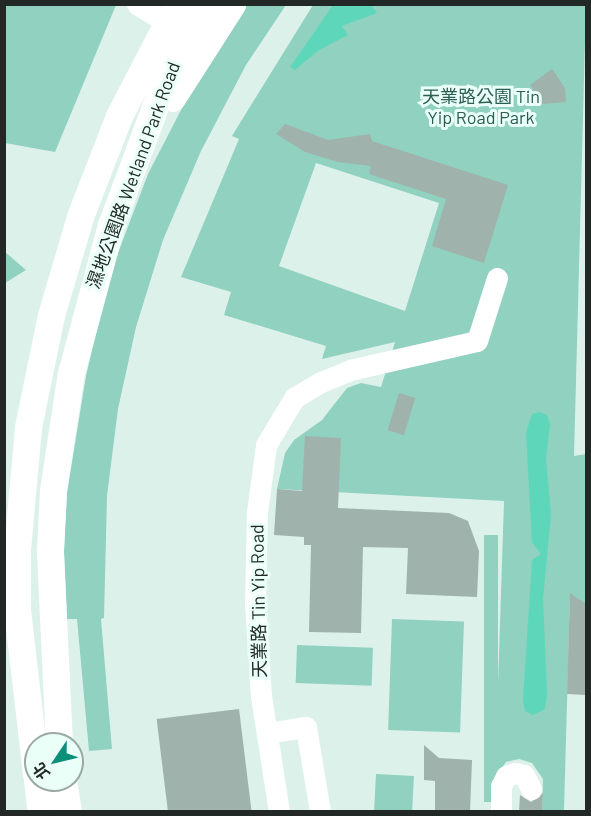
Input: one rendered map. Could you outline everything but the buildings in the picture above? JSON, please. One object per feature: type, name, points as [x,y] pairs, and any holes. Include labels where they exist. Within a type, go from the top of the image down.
[{"type":"main road","name":"濕地公園路 Wetland Park Road","points":[[58,732],[50,550],[60,432],[96,273],[177,52],[204,4]]},
{"type":"main road","points":[[142,144],[232,4]]},
{"type":"main road","name":"濕地公園路 Wetland Park Road","points":[[31,732],[17,611],[17,549],[28,427],[51,315],[81,214],[119,116],[173,10]]},
{"type":"main road","points":[[38,792],[41,812]]},
{"type":"street","points":[[137,4],[173,10]]},
{"type":"street","name":"天業路 Tin Yip Road","points":[[279,812],[267,733],[255,604],[258,502],[266,446],[294,398],[350,370],[477,341],[497,278]]},
{"type":"street","points":[[267,733],[306,727],[320,812]]},
{"type":"street","points":[[501,812],[501,786],[506,776],[515,772],[524,775],[531,789]]},
{"type":"green space","points":[[4,5],[116,5],[55,152],[5,143]]},
{"type":"green space","points":[[243,5],[286,5],[246,65],[201,151],[163,240],[136,327],[118,409],[107,496],[104,618],[101,619],[112,749],[89,751],[77,619],[67,619],[64,551],[67,493],[86,376],[110,274],[148,174],[198,77]]},
{"type":"green space","name":"天業路公園 Tin Yip Road Park","points":[[313,5],[586,5],[574,456],[586,454],[586,605],[570,597],[564,811],[542,811],[543,779],[532,763],[519,759],[506,762],[495,777],[504,501],[277,489],[285,453],[294,440],[322,420],[347,388],[361,383],[381,387],[395,342],[322,359],[326,346],[224,315],[231,292],[181,277],[239,139],[232,136]],"holes":[[[316,163],[439,203],[405,311],[279,266]]]},
{"type":"green space","points":[[333,5],[371,5],[377,13],[342,26],[348,35],[319,50],[295,70],[290,67]]},
{"type":"green space","points":[[4,251],[26,270],[5,283],[4,283]]},
{"type":"green space","points":[[540,412],[547,415],[550,424],[546,459],[551,514],[543,599],[547,693],[545,709],[533,715],[525,711],[523,701],[532,560],[541,554],[532,542],[526,433],[532,414]]},
{"type":"green space","points":[[484,535],[498,535],[498,802],[484,802]]},
{"type":"green space","points":[[392,619],[464,622],[460,732],[388,730]]},
{"type":"green space","points":[[297,645],[373,648],[372,686],[296,683]]},
{"type":"green space","points":[[376,774],[414,776],[412,812],[374,811]]}]
